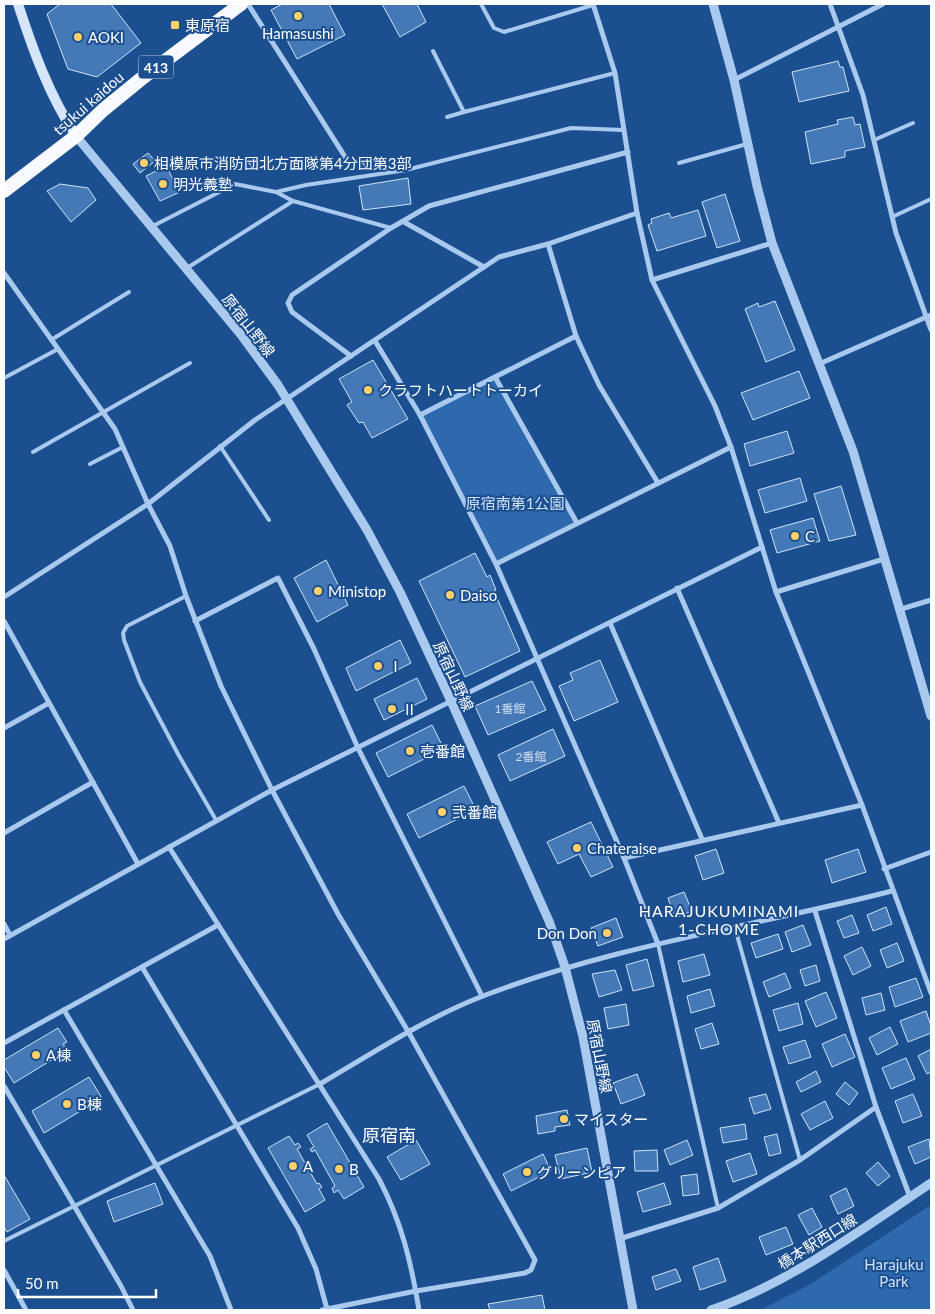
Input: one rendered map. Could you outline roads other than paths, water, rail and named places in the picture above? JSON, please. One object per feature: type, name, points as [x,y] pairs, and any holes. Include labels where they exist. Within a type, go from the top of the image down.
[{"type":"highway","name":"tsukui kaidou","points":[[4,191],[76,136],[122,94],[241,4]]},
{"type":"main road","points":[[18,4],[45,80],[59,111],[76,136]]},
{"type":"street","points":[[248,4],[349,163]]},
{"type":"street","points":[[712,4],[734,80],[772,243],[853,451],[898,610],[931,716]]},
{"type":"street","points":[[830,4],[863,95],[892,217],[929,317],[931,330]]},
{"type":"street","points":[[734,80],[883,4]]},
{"type":"street","points":[[593,5],[614,73],[637,213],[652,280],[715,406],[731,447],[776,592],[862,805],[931,993]]},
{"type":"street","name":"原宿山野線","points":[[76,136],[242,336],[288,399],[367,530],[400,592],[549,921],[565,967],[583,1036],[633,1310]]},
{"type":"street","points":[[351,356],[292,312],[289,308],[288,299],[391,228],[429,206],[628,152]]},
{"type":"street","points":[[4,595],[148,504],[220,446],[499,257],[548,244],[637,213]]},
{"type":"street","points":[[404,222],[484,267]]},
{"type":"street","points":[[652,280],[772,243]]},
{"type":"street","points":[[548,244],[576,336],[599,385],[658,483]]},
{"type":"street","points":[[4,273],[103,412],[124,447],[148,504],[170,546],[195,621],[221,686],[272,790],[338,914],[408,1033],[535,1260],[534,1266],[525,1273],[416,1291],[325,1310],[308,1249],[237,1124],[142,967]]},
{"type":"street","points":[[819,364],[929,317]]},
{"type":"street","points":[[420,415],[576,336]]},
{"type":"street","points":[[375,341],[420,415],[496,564],[536,660],[624,858],[658,944]]},
{"type":"street","points":[[496,377],[576,523]]},
{"type":"street","points":[[496,564],[731,447]]},
{"type":"street","points":[[4,939],[272,790],[762,547]]},
{"type":"street","points":[[776,592],[884,559]]},
{"type":"street","points":[[195,621],[278,578],[314,649],[358,748],[482,996]]},
{"type":"street","points":[[677,588],[779,823]]},
{"type":"street","points":[[898,610],[931,600]]},
{"type":"street","points":[[4,621],[138,864]]},
{"type":"street","points":[[610,623],[702,839]]},
{"type":"street","points":[[4,728],[49,703]]},
{"type":"street","points":[[4,833],[93,782]]},
{"type":"street","points":[[624,858],[702,839],[862,805]]},
{"type":"street","points":[[169,847],[320,1084],[389,1199],[408,1247],[419,1310]]},
{"type":"street","points":[[884,869],[931,852]]},
{"type":"street","points":[[320,1084],[408,1033],[482,996],[565,967],[658,944],[815,911],[892,891]]},
{"type":"street","points":[[815,911],[876,1107],[910,1197]]},
{"type":"street","points":[[4,924],[10,935]]},
{"type":"street","points":[[4,1043],[218,925]]},
{"type":"street","points":[[64,1010],[210,1256],[231,1310]]},
{"type":"street","points":[[4,1086],[121,1286],[133,1310]]},
{"type":"street","points":[[619,1239],[718,1208],[800,1160],[876,1107]]},
{"type":"street","name":"橋本駅西口線","points":[[711,1310],[763,1290],[803,1269],[931,1183]]},
{"type":"street","points":[[4,1270],[26,1310]]},
{"type":"lane","points":[[481,4],[494,28],[504,32],[593,5]]},
{"type":"lane","points":[[433,52],[464,112]]},
{"type":"lane","points":[[447,117],[614,73]]},
{"type":"lane","points":[[874,140],[914,123]]},
{"type":"lane","points":[[276,192],[306,185],[406,170],[571,128],[624,130]]},
{"type":"lane","points":[[680,163],[748,144]]},
{"type":"lane","points":[[151,227],[235,184],[276,192],[293,201],[391,228]]},
{"type":"lane","points":[[892,217],[931,199]]},
{"type":"lane","points":[[187,268],[293,201]]},
{"type":"lane","points":[[51,340],[129,292]]},
{"type":"lane","points":[[4,378],[58,350]]},
{"type":"lane","points":[[33,452],[190,363]]},
{"type":"lane","points":[[220,446],[269,520]]},
{"type":"lane","points":[[90,464],[124,447]]},
{"type":"lane","points":[[186,596],[127,626],[123,633],[140,682],[216,820]]},
{"type":"lane","points":[[736,928],[800,1160]]},
{"type":"lane","points":[[658,944],[718,1208]]},
{"type":"lane","points":[[4,1241],[320,1084]]},
{"type":"place","name":"Hamasushi","points":[[298,16]]},
{"type":"place","name":"東原宿","points":[[175,25]]},
{"type":"place","name":"AOKI","points":[[78,37]]},
{"type":"place","name":"相模原市消防団北方面隊第4分団第3部","points":[[144,163]]},
{"type":"place","name":"明光義塾","points":[[163,184]]},
{"type":"place","name":"クラフトハートトーカイ","points":[[368,390]]},
{"type":"place","name":"C","points":[[795,536]]},
{"type":"place","name":"Ministop","points":[[318,591]]},
{"type":"place","name":"Daiso","points":[[450,595]]},
{"type":"place","name":"Ⅰ","points":[[378,666]]},
{"type":"place","name":"Ⅱ","points":[[392,709]]},
{"type":"place","name":"壱番館","points":[[410,751]]},
{"type":"place","name":"弐番館","points":[[442,812]]},
{"type":"place","name":"Chateraise","points":[[577,848]]},
{"type":"place","name":"Don Don","points":[[607,933]]},
{"type":"place","name":"A棟","points":[[36,1055]]},
{"type":"place","name":"B棟","points":[[67,1104]]},
{"type":"place","name":"マイスター","points":[[564,1119]]},
{"type":"place","name":"A","points":[[293,1166]]},
{"type":"place","name":"B","points":[[339,1169]]},
{"type":"place","name":"グリーンピア","points":[[527,1172]]},
{"type":"district","name":"HARAJUKUMINAMI 1-CHOME","points":[[719,919]]},
{"type":"district","name":"原宿南","points":[[389,1135]]},
{"type":"park label","name":"原宿南第1公園","points":[[515,503]]},
{"type":"park label","name":"Harajuku Park","points":[[894,1272]]}]
